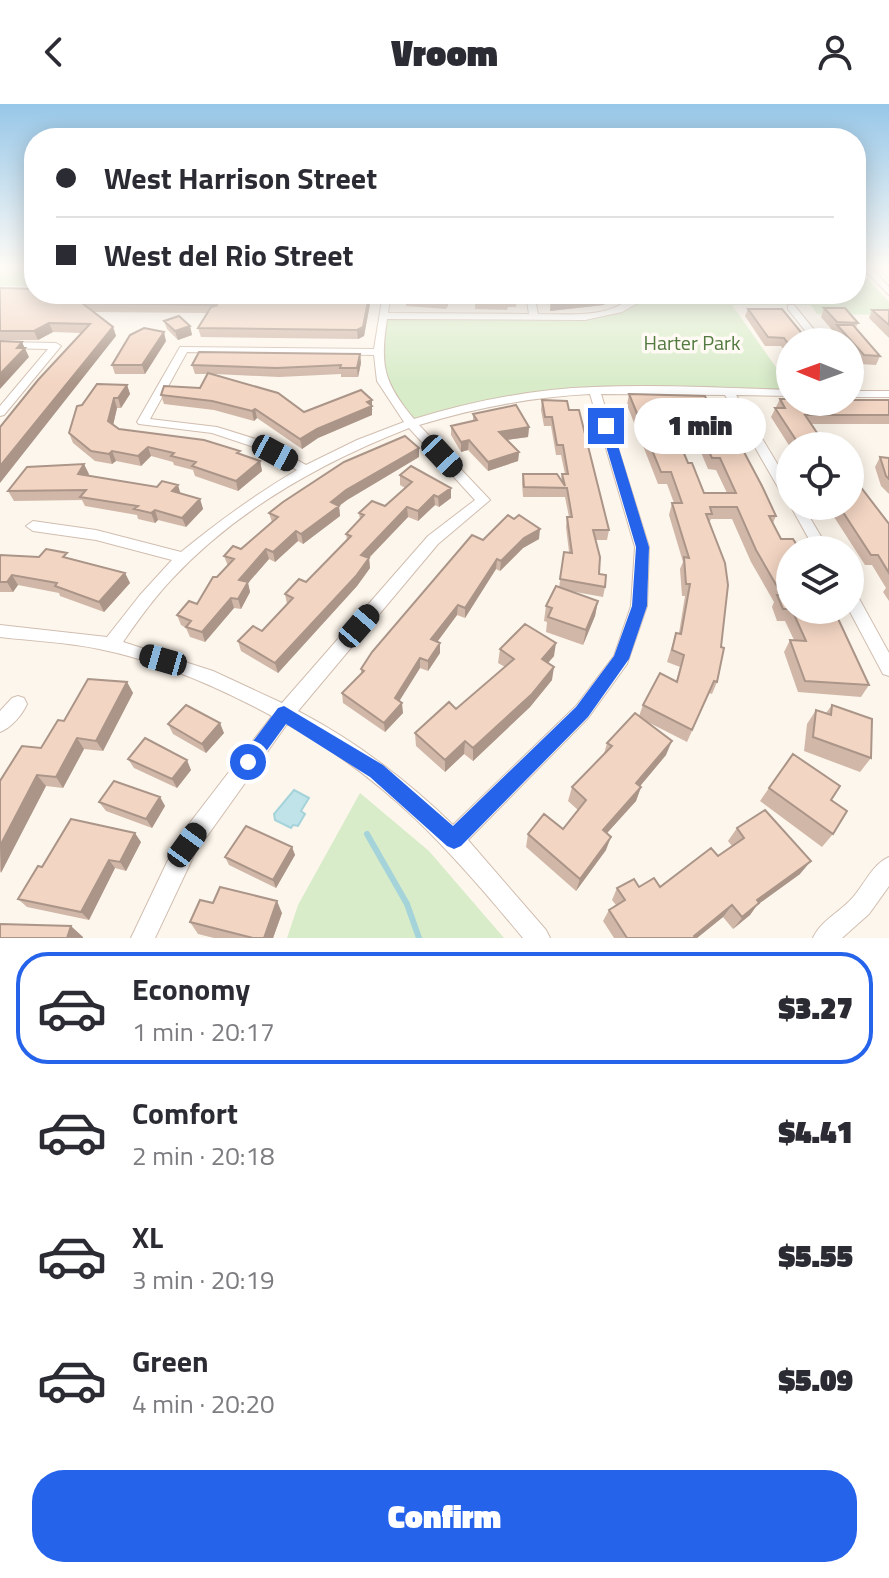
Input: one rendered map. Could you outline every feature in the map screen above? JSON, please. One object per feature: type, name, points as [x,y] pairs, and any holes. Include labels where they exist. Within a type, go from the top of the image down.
[{"type":"street","points":[[143,938],[187,845],[284,714],[433,540],[483,500],[411,422],[383,385],[380,352],[385,306]]},
{"type":"street","points":[[532,306],[534,317]]},
{"type":"street","points":[[383,316],[599,316],[629,306]]},
{"type":"street","points":[[791,307],[808,328]]},
{"type":"street","points":[[0,345],[56,346],[0,413]]},
{"type":"street","points":[[303,468],[258,444],[213,430],[143,422],[184,349],[380,352]]},
{"type":"street","points":[[454,839],[582,712],[621,659],[639,606],[642,547],[594,390]]},
{"type":"street","points":[[111,645],[151,592],[183,558],[240,511],[303,468],[411,422],[488,402],[594,390],[776,393]]},
{"type":"street","points":[[729,392],[776,472]]},
{"type":"street","points":[[864,394],[889,394]]},
{"type":"street","points":[[33,526],[96,535],[183,558]]},
{"type":"street","points":[[864,623],[889,669]]},
{"type":"street","points":[[0,631],[111,645],[187,667],[284,714],[376,771],[454,839],[538,938]]},
{"type":"street","points":[[0,724],[18,704]]},
{"type":"street","points":[[825,938],[861,906],[889,868]]},
{"type":"green space","name":"Harter Park","points":[[629,306],[733,306],[776,367],[776,393],[563,392],[411,422],[383,385],[383,316],[599,316]]},
{"type":"green space","name":"Harter Park","points":[[812,306],[889,306],[889,315],[817,314]]},
{"type":"green space","points":[[360,793],[429,851],[504,938],[287,938],[298,905]]},
{"type":"water","points":[[294,790],[309,798],[301,811],[305,814],[298,826],[291,828],[275,820],[274,814]]},
{"type":"building","points":[[0,306],[86,306],[113,327],[0,466],[0,427],[90,324],[49,323],[34,331],[0,331]]},
{"type":"building","points":[[367,306],[363,327],[357,330],[198,328],[211,307]]},
{"type":"building","points":[[824,308],[845,308],[858,323],[837,322]]},
{"type":"building","points":[[748,309],[782,309],[798,328],[776,328],[776,338],[768,337]]},
{"type":"building","points":[[872,310],[889,310],[889,325]]},
{"type":"building","points":[[179,316],[190,326],[175,331],[164,321]]},
{"type":"building","points":[[837,325],[853,325],[856,328],[840,328]]},
{"type":"building","points":[[144,328],[164,332],[142,365],[112,365],[130,335]]},
{"type":"building","points":[[864,338],[880,356],[864,355]]},
{"type":"building","points":[[0,341],[22,342],[17,348],[25,348],[0,374]]},
{"type":"building","points":[[199,352],[360,354],[357,368],[340,368],[341,365],[277,368],[192,365]]},
{"type":"building","points":[[208,373],[278,393],[304,412],[361,390],[372,400],[367,402],[372,406],[300,439],[255,409],[252,411],[212,401],[161,395],[164,386],[200,388]]},
{"type":"building","points":[[97,384],[127,385],[118,398],[114,398],[108,421],[119,429],[204,440],[260,461],[236,481],[192,466],[196,462],[171,456],[174,453],[148,447],[138,456],[91,451],[69,433],[77,406],[82,405]]},
{"type":"building","points":[[629,394],[705,396],[708,403],[718,403],[776,516],[769,516],[779,536],[776,536],[776,585],[737,507],[710,507],[712,514],[706,514],[725,563],[728,585],[721,647],[724,648],[717,682],[714,681],[692,730],[643,705],[660,673],[677,682],[684,655],[672,650],[676,633],[681,634],[690,584],[686,584],[684,557],[689,558],[672,503],[682,503],[671,472],[661,472]],"holes":[[[675,432],[700,432],[712,458],[720,458],[736,493],[704,493]]]},
{"type":"building","points":[[542,400],[567,401],[569,410],[579,410],[609,530],[593,530],[600,557],[599,574],[606,575],[605,587],[560,579],[564,552],[572,553],[567,517],[572,517],[567,488],[524,487],[523,474],[557,474],[565,486],[562,474],[568,474],[563,445],[557,445],[552,417],[545,417]]},
{"type":"building","points":[[864,400],[889,400],[889,415],[864,415]]},
{"type":"building","points":[[516,405],[529,427],[499,432],[519,452],[488,462],[469,440],[461,442],[451,426],[477,420],[473,414]]},
{"type":"building","points":[[780,416],[806,416],[817,432],[791,432]]},
{"type":"building","points":[[405,436],[419,448],[346,490],[331,502],[339,506],[301,534],[296,531],[273,552],[266,549],[239,580],[248,582],[238,599],[231,598],[202,632],[186,627],[191,621],[177,615],[189,601],[197,604],[213,577],[217,577],[234,559],[224,556],[233,546],[241,549],[278,517],[269,513],[344,462]]},
{"type":"building","points":[[880,457],[889,458],[889,479],[886,476]]},
{"type":"building","points":[[84,464],[78,474],[157,487],[162,481],[178,485],[172,491],[200,499],[182,518],[155,510],[151,513],[134,509],[138,506],[80,497],[86,490],[8,491],[27,467]]},
{"type":"building","points":[[411,466],[451,488],[438,497],[434,495],[418,511],[407,507],[361,555],[369,558],[356,576],[275,663],[238,641],[253,626],[262,631],[293,598],[285,594],[299,579],[306,582],[351,536],[346,534],[364,515],[359,513],[372,501],[385,506],[412,482],[400,475]]},
{"type":"building","points":[[864,491],[889,524],[889,573],[878,555],[871,555],[864,544],[864,536],[859,536],[848,520],[864,520]]},
{"type":"building","points":[[508,515],[514,519],[519,515],[540,529],[524,538],[501,561],[497,559],[465,608],[458,605],[431,639],[440,643],[428,661],[420,658],[395,698],[402,703],[384,723],[342,693],[364,671],[361,669],[372,652],[472,535],[483,540]]},
{"type":"building","points":[[46,549],[67,553],[63,557],[125,573],[99,602],[55,586],[57,583],[12,575],[7,582],[0,582],[0,555],[39,557]]},
{"type":"building","points":[[556,586],[598,601],[586,630],[548,617],[552,608],[546,606]]},
{"type":"building","points":[[525,624],[556,643],[542,659],[554,667],[532,694],[473,748],[465,741],[445,760],[415,733],[449,702],[456,709],[514,659],[500,649]]},
{"type":"building","points":[[798,624],[841,624],[869,685],[805,681],[790,640],[806,641]]},
{"type":"building","points":[[88,679],[127,682],[96,741],[77,738],[56,777],[37,775],[0,846],[0,781],[22,746],[41,748],[58,720],[64,721]]},
{"type":"building","points":[[186,705],[220,723],[202,744],[168,724]]},
{"type":"building","points":[[832,705],[872,719],[871,758],[813,737],[816,710],[831,715]]},
{"type":"building","points":[[635,713],[672,741],[636,783],[641,787],[603,830],[611,837],[580,879],[528,834],[544,814],[563,829],[586,800],[572,787],[612,746],[607,743]]},
{"type":"building","points":[[145,738],[187,760],[172,779],[128,759]]},
{"type":"building","points":[[793,754],[840,786],[831,800],[847,811],[833,834],[769,788]]},
{"type":"building","points":[[114,781],[160,797],[146,819],[99,802]]},
{"type":"building","points":[[765,810],[811,861],[757,900],[759,903],[742,917],[732,905],[695,938],[627,938],[609,910],[625,900],[617,888],[634,879],[639,887],[654,878],[660,887],[711,848],[718,856],[744,838],[737,828]]},
{"type":"building","points":[[71,819],[135,833],[120,862],[109,860],[81,912],[18,899],[38,866],[42,867]]},
{"type":"building","points":[[246,826],[292,847],[273,880],[225,857]]},
{"type":"building","points":[[220,887],[277,901],[264,938],[190,922],[200,900],[213,903]]},
{"type":"building","points":[[0,924],[71,926],[67,938],[0,938]]},
{"type":"waterway","points":[[367,834],[407,904],[419,938]]},
{"type":"route","points":[[248,762],[284,714],[376,771],[454,839],[582,712],[621,659],[639,606],[642,547],[606,426]]}]
